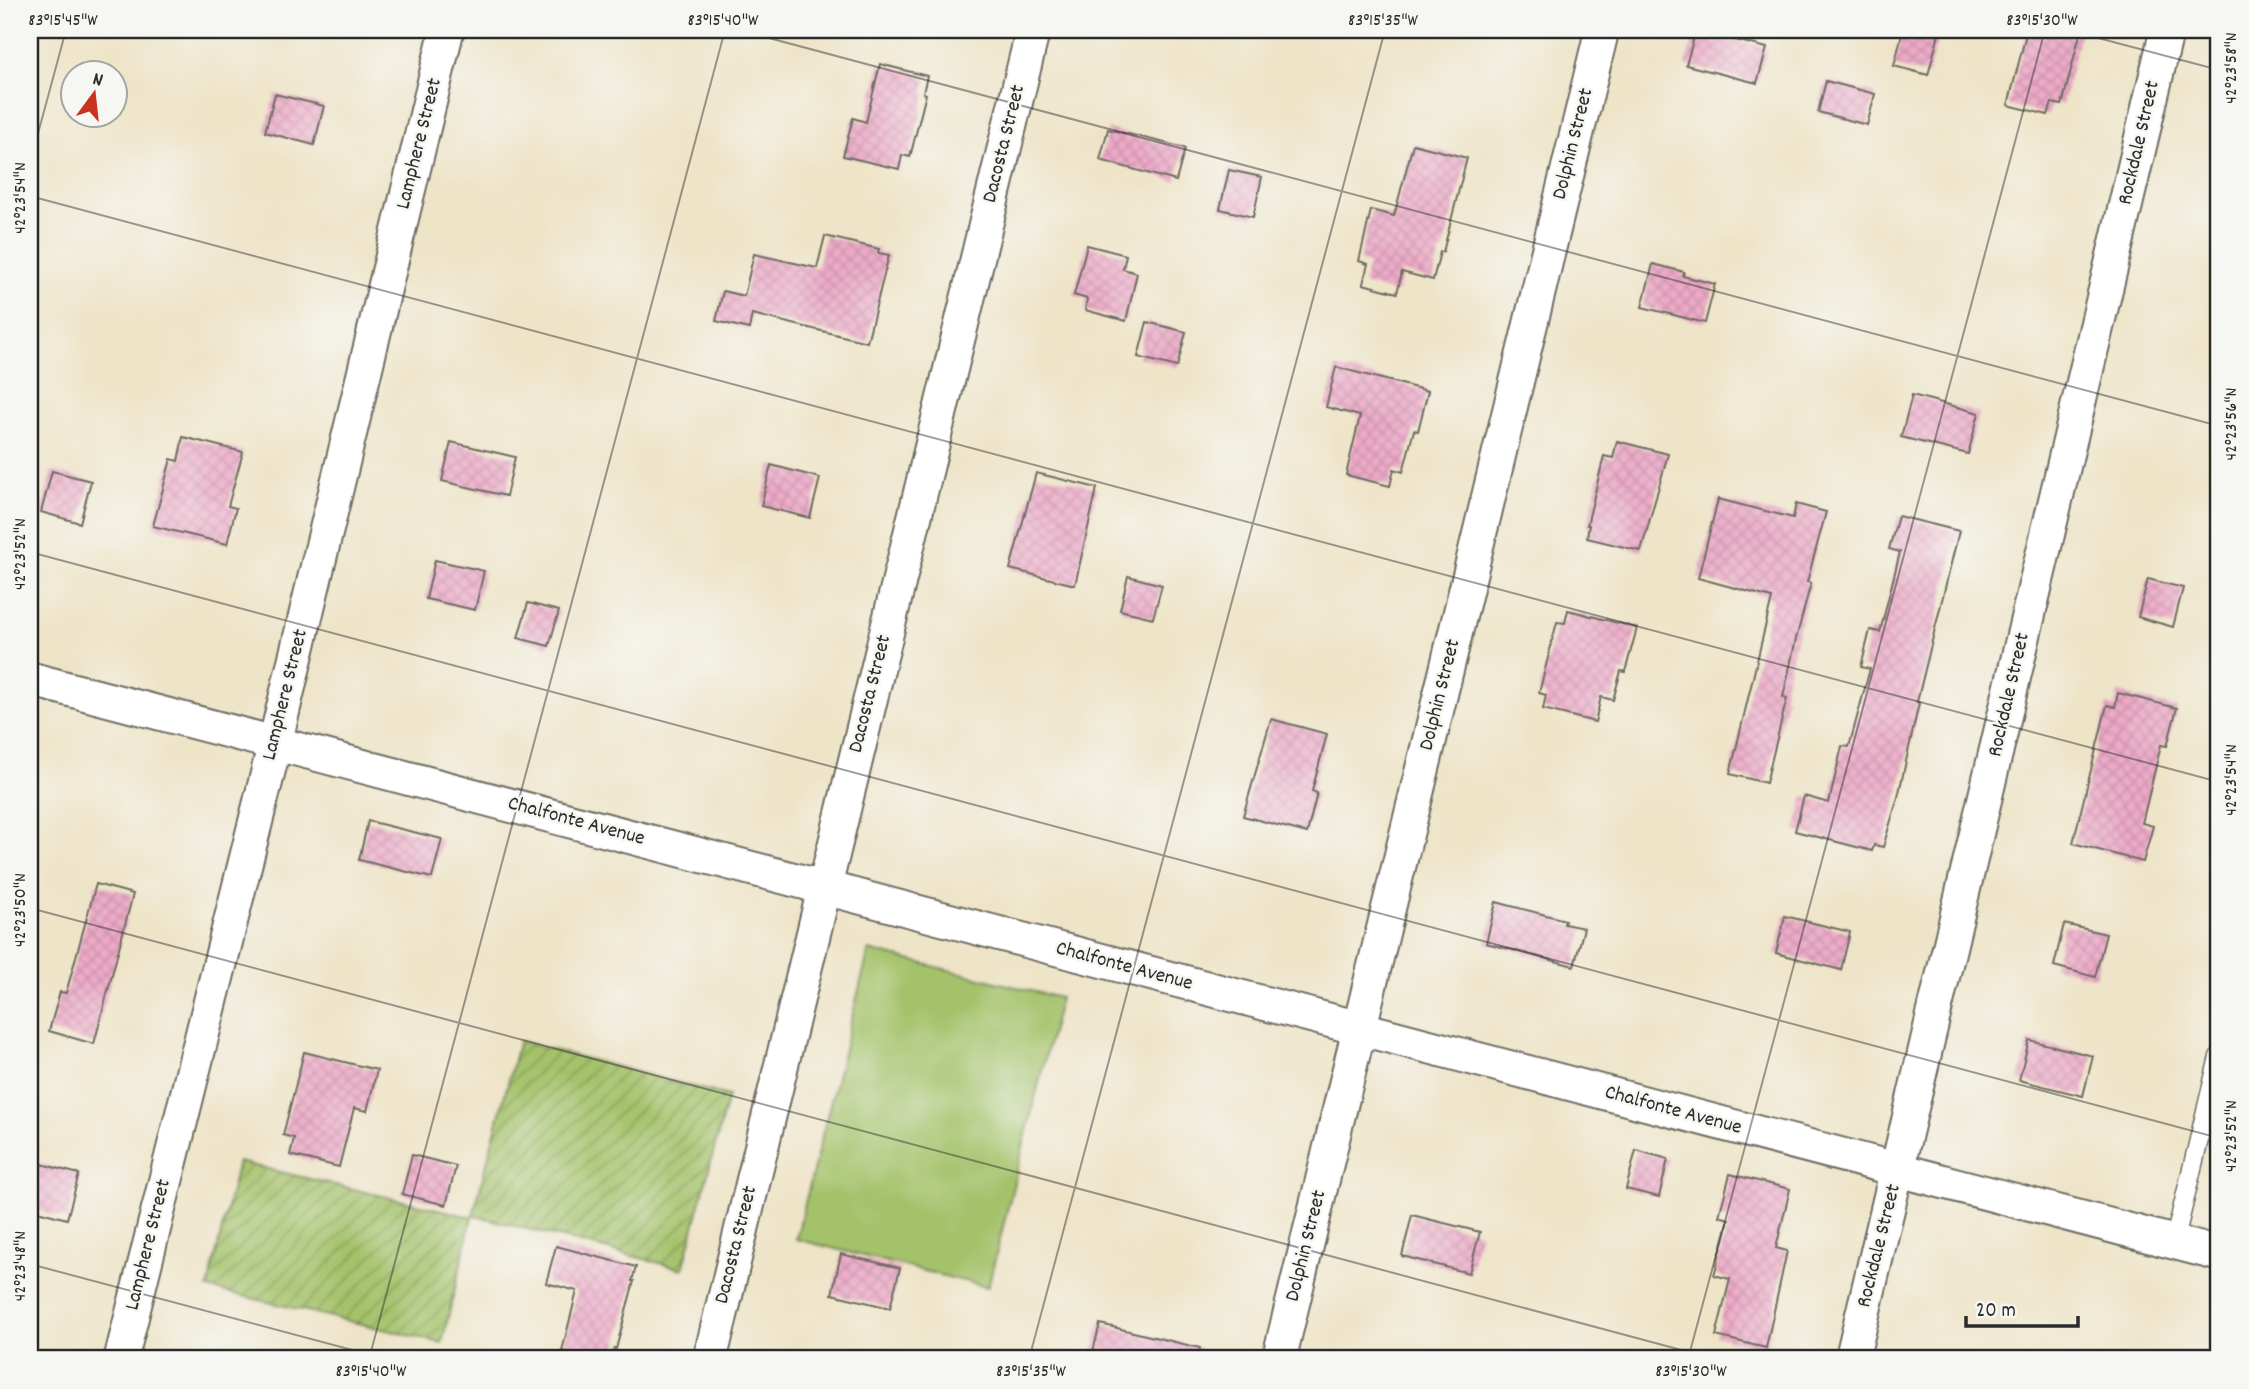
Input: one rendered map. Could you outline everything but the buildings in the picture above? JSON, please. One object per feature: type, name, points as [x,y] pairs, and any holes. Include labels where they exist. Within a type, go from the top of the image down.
[{"type":"street","name":"Lamphere Street","points":[[121,1359],[275,744],[447,30]]},
{"type":"street","name":"Dacosta Street","points":[[710,1359],[1033,30]]},
{"type":"street","name":"Dolphin Street","points":[[1279,1359],[1602,30]]},
{"type":"street","name":"Rockdale Street","points":[[1852,1359],[2167,30]]},
{"type":"street","name":"Chalfonte Avenue","points":[[30,679],[2219,1254]]},
{"type":"lane","points":[[2174,1243],[2219,1057]]},
{"type":"green space","points":[[869,950],[1060,998],[988,1287],[796,1239]]},
{"type":"green space","points":[[519,1041],[728,1096],[683,1269],[473,1215]]},
{"type":"green space","points":[[238,1162],[472,1217],[442,1343],[208,1288]]}]
